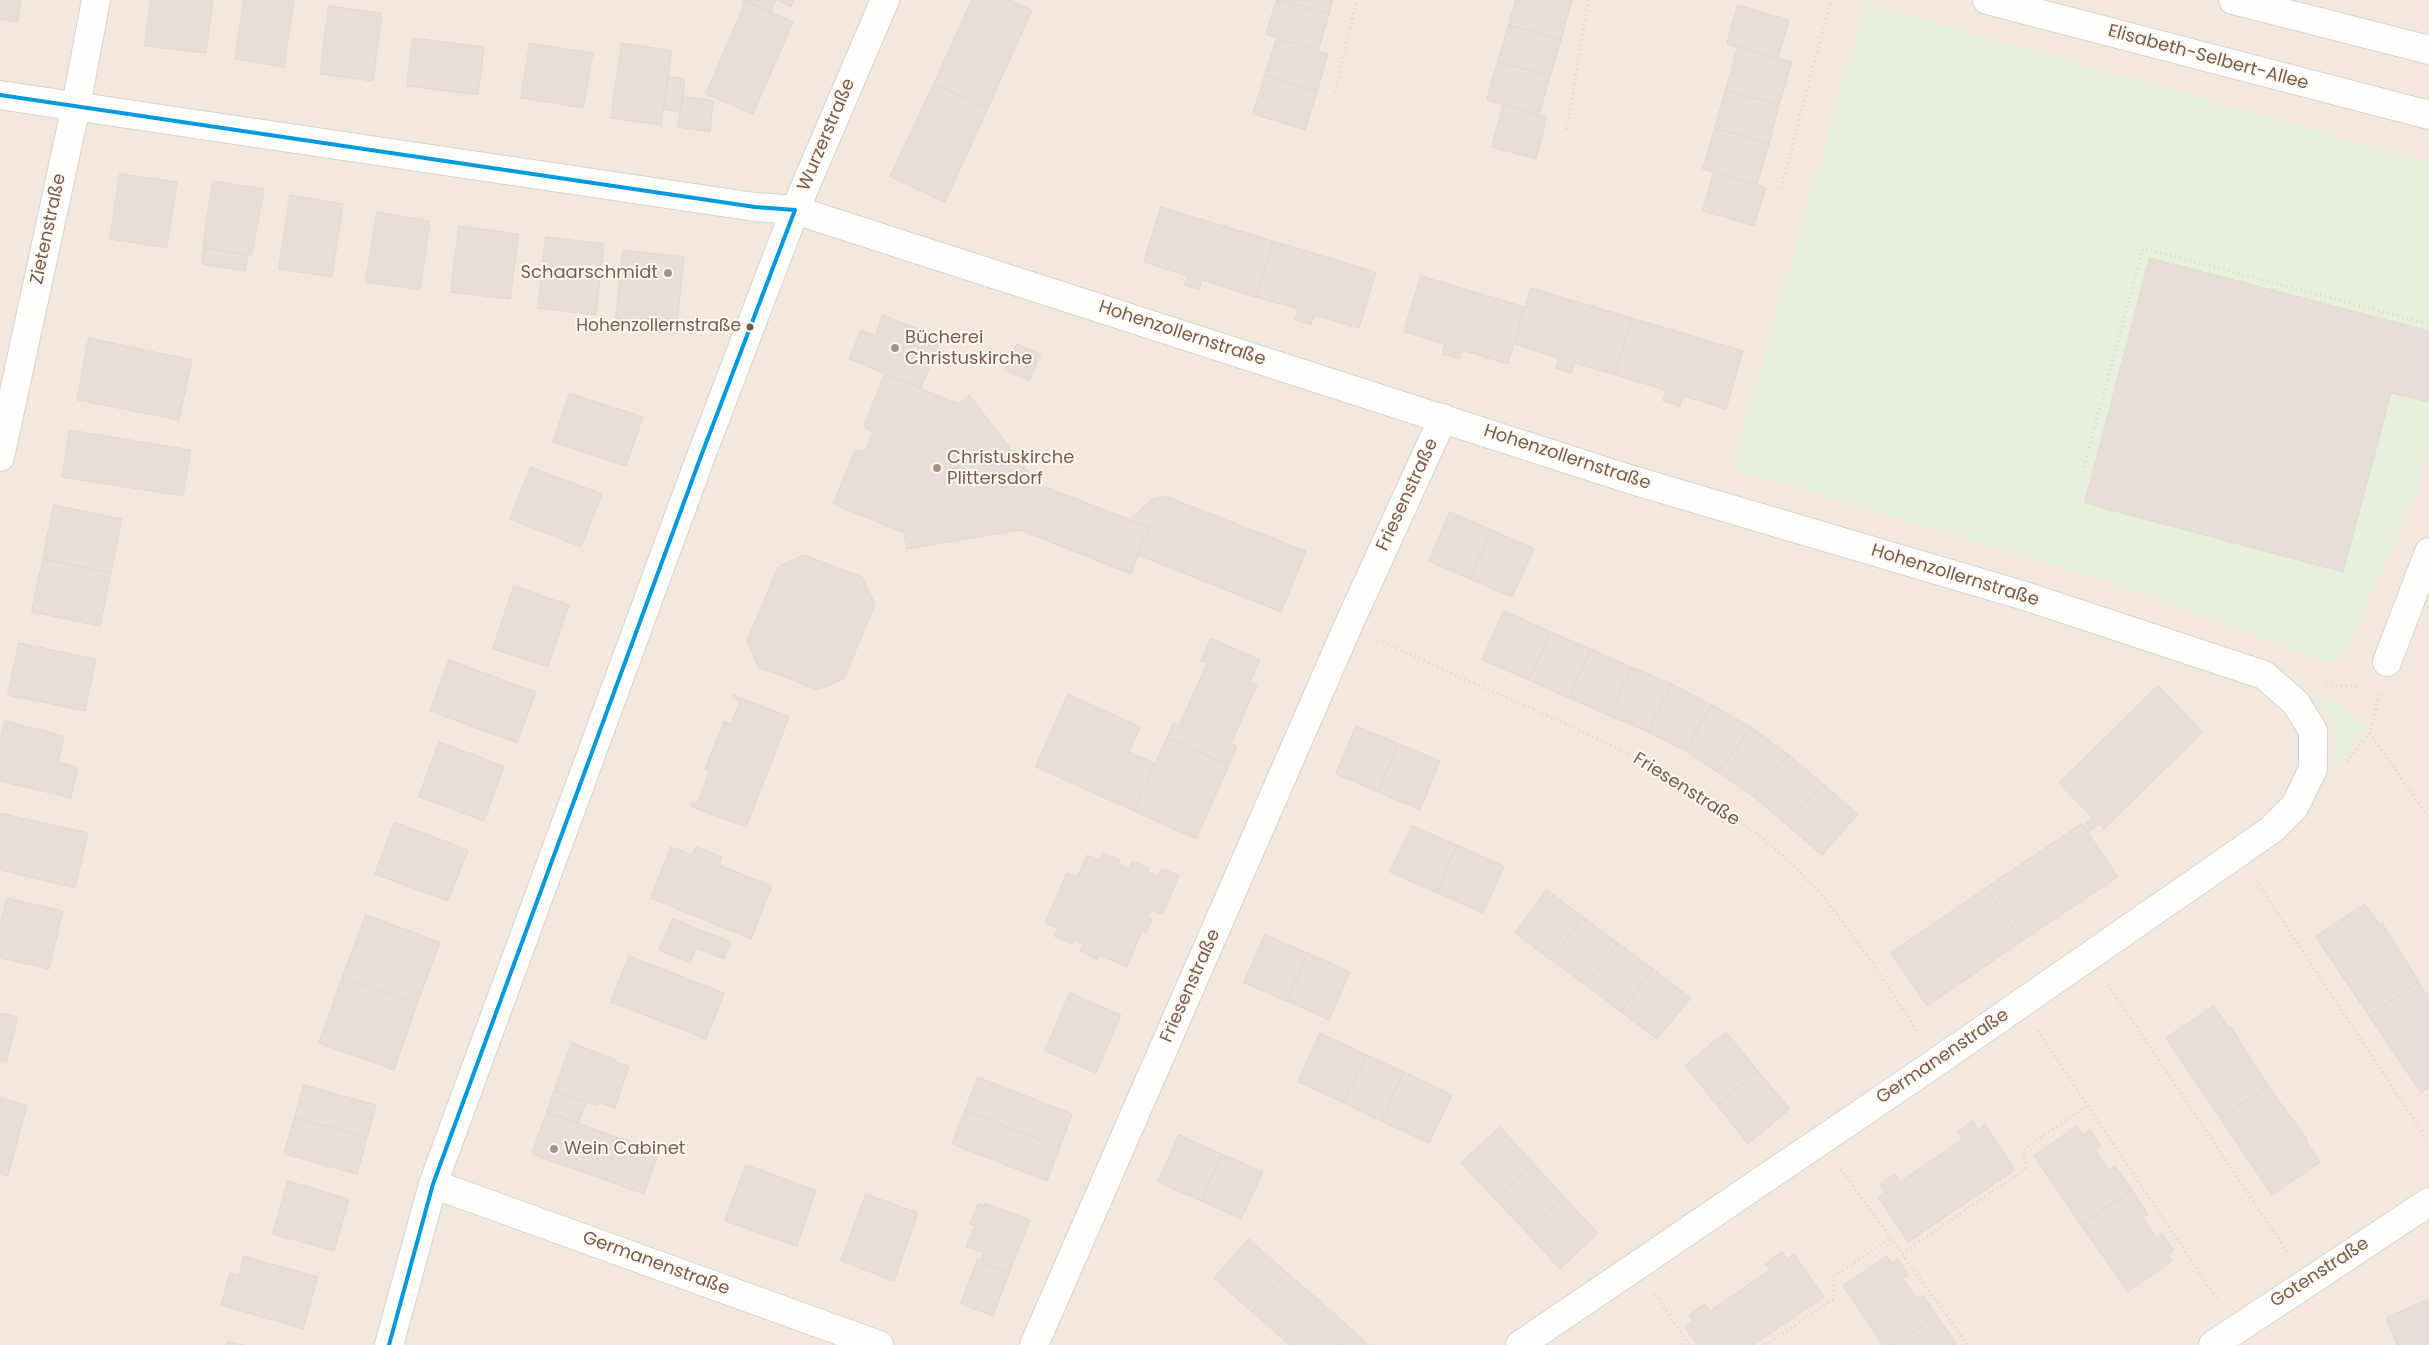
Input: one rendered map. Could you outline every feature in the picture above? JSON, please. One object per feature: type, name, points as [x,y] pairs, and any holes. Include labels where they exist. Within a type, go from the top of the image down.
[{"type":"street","name":"Zietenstraße","points":[[0,457],[76,106],[96,0]]},
{"type":"street","name":"Wurzerstraße","points":[[389,1345],[433,1184],[697,465],[795,210],[885,0]]},
{"type":"street","name":"Elisabeth-Selbert-Allee","points":[[1988,0],[2429,116]]},
{"type":"street","points":[[2233,0],[2429,50]]},
{"type":"street","name":"Hohenzollernstraße","points":[[0,94],[755,207],[795,210],[1638,482],[2025,596],[2264,675],[2296,703],[2313,731]]},
{"type":"street","name":"Friesenstraße","points":[[1034,1345],[1348,626],[1443,418]]},
{"type":"street","points":[[2387,662],[2429,552]]},
{"type":"street","name":"Germanenstraße","points":[[1520,1345],[1938,1061],[2271,830],[2295,806],[2312,769],[2313,731]]},
{"type":"street","name":"Germanenstraße","points":[[433,1184],[878,1345]]},
{"type":"street","name":"Gotenstraße","points":[[2213,1345],[2429,1202]]},
{"type":"path","points":[[1335,92],[1357,0]]},
{"type":"path","points":[[1567,129],[1588,0]]},
{"type":"path","points":[[1781,188],[1831,0]]},
{"type":"path","points":[[2084,467],[2143,248],[2429,324]]},
{"type":"path","name":"Friesenstraße","points":[[1348,626],[1600,739],[1652,766],[1720,808],[1771,845],[1822,896],[1938,1061]]},
{"type":"path","points":[[2370,734],[2429,818]]},
{"type":"path","points":[[2238,854],[2429,1143]]},
{"type":"path","points":[[2089,957],[2307,1281]]},
{"type":"path","points":[[2020,1004],[2236,1328]]},
{"type":"path","points":[[1902,1253],[2026,1169],[2024,1150],[2087,1106]]},
{"type":"path","points":[[1821,1141],[1968,1345]]},
{"type":"path","points":[[1766,1345],[1834,1299],[1834,1276],[1890,1238]]},
{"type":"path","points":[[1636,1266],[1690,1345]]},
{"type":"shaded area","points":[[0,0],[2429,0],[2429,1345],[0,1345]]},
{"type":"green space","points":[[1866,4],[2429,163],[2429,451],[2418,489],[2344,654],[2330,663],[2136,590],[1732,468]]},
{"type":"green space","points":[[2316,694],[2345,709],[2365,729],[2333,769],[2335,729]]},
{"type":"building","points":[[0,0],[21,0],[18,22],[0,19]]},
{"type":"building","points":[[151,0],[213,0],[206,53],[145,46]]},
{"type":"building","points":[[244,0],[294,0],[284,67],[235,59]]},
{"type":"building","points":[[744,0],[776,0],[771,12],[746,1],[742,3]]},
{"type":"building","points":[[777,0],[794,0],[791,6]]},
{"type":"building","points":[[972,0],[1010,0],[1032,10],[988,108],[934,84]]},
{"type":"building","points":[[1277,0],[1329,14],[1318,51],[1266,34]]},
{"type":"building","points":[[1281,0],[1333,0],[1329,14]]},
{"type":"building","points":[[1516,0],[1572,0],[1561,40],[1509,25]]},
{"type":"building","points":[[746,1],[793,22],[753,114],[706,94]]},
{"type":"building","points":[[1738,5],[1789,20],[1778,58],[1727,44]]},
{"type":"building","points":[[329,6],[382,13],[373,81],[320,74]]},
{"type":"building","points":[[1509,25],[1561,40],[1550,77],[1498,61]]},
{"type":"building","points":[[413,38],[484,47],[478,95],[407,86]]},
{"type":"building","points":[[1277,38],[1328,54],[1317,92],[1265,76]]},
{"type":"building","points":[[530,43],[593,53],[583,108],[521,98]]},
{"type":"building","points":[[622,43],[672,51],[661,125],[611,118]]},
{"type":"building","points":[[1738,47],[1792,62],[1779,105],[1726,90]]},
{"type":"building","points":[[1498,61],[1550,77],[1539,115],[1487,100]]},
{"type":"building","points":[[668,76],[685,79],[681,112],[663,109]]},
{"type":"building","points":[[1265,76],[1317,92],[1305,130],[1253,114]]},
{"type":"building","points":[[934,84],[988,108],[945,202],[890,177]]},
{"type":"building","points":[[1726,90],[1779,105],[1769,144],[1715,128]]},
{"type":"building","points":[[683,96],[713,101],[710,132],[678,127]]},
{"type":"building","points":[[1503,105],[1547,117],[1536,159],[1492,147]]},
{"type":"building","points":[[1715,128],[1769,144],[1757,185],[1703,169]]},
{"type":"building","points":[[1714,172],[1766,188],[1754,226],[1703,211]]},
{"type":"building","points":[[120,174],[177,182],[167,248],[110,239]]},
{"type":"building","points":[[213,181],[264,189],[252,255],[203,247]]},
{"type":"building","points":[[290,195],[343,204],[332,277],[279,269]]},
{"type":"building","points":[[1161,207],[1273,241],[1256,297],[1202,280],[1199,290],[1184,285],[1188,276],[1144,262]]},
{"type":"building","points":[[377,212],[430,221],[420,290],[366,282]]},
{"type":"building","points":[[459,226],[519,234],[510,299],[451,292]]},
{"type":"building","points":[[546,237],[604,244],[596,315],[538,308]]},
{"type":"building","points":[[1273,241],[1376,272],[1359,328],[1314,315],[1311,325],[1295,320],[1298,309],[1256,297]]},
{"type":"building","points":[[204,248],[248,255],[245,271],[202,264]]},
{"type":"building","points":[[623,250],[684,257],[676,334],[615,327]]},
{"type":"building","points":[[2150,258],[2429,331],[2429,402],[2391,393],[2343,572],[2085,503]]},
{"type":"building","points":[[1421,276],[1525,307],[1508,364],[1462,350],[1460,359],[1442,354],[1445,344],[1404,332]]},
{"type":"building","points":[[1531,288],[1632,318],[1615,375],[1575,363],[1572,373],[1556,368],[1559,358],[1514,344]]},
{"type":"building","name":"Bücherei Christuskirche","points":[[883,315],[941,338],[921,388],[849,359],[861,330],[875,336]]},
{"type":"building","points":[[1632,318],[1743,351],[1726,409],[1683,396],[1680,406],[1663,401],[1666,390],[1615,375]]},
{"type":"building","points":[[89,338],[192,360],[179,420],[77,400]]},
{"type":"building","points":[[1017,344],[1041,354],[1029,381],[1005,370]]},
{"type":"building","name":"Christuskirche Plittersdorf","points":[[885,374],[959,404],[969,395],[1038,484],[1149,527],[1131,574],[1020,530],[907,549],[904,533],[833,504],[855,450],[865,452],[873,432],[864,427]]},
{"type":"building","points":[[570,393],[643,417],[626,466],[553,442]]},
{"type":"building","points":[[70,430],[191,450],[183,496],[62,477]]},
{"type":"building","points":[[531,467],[602,494],[581,547],[510,519]]},
{"type":"building","points":[[1165,496],[1306,551],[1281,612],[1138,555],[1149,527],[1130,520],[1152,499]]},
{"type":"building","points":[[54,505],[122,519],[111,573],[43,559]]},
{"type":"building","points":[[1450,512],[1492,530],[1470,579],[1429,561]]},
{"type":"building","points":[[1492,530],[1534,549],[1512,597],[1470,579]]},
{"type":"building","points":[[804,555],[862,577],[875,604],[844,679],[818,690],[758,667],[747,641],[778,567]]},
{"type":"building","points":[[43,559],[111,573],[100,626],[32,612]]},
{"type":"building","points":[[514,586],[569,605],[548,667],[493,649]]},
{"type":"building","points":[[1504,611],[1551,632],[1529,680],[1482,660]]},
{"type":"building","points":[[1551,632],[1591,649],[1569,698],[1529,680]]},
{"type":"building","points":[[1211,638],[1260,660],[1250,682],[1257,685],[1231,743],[1237,746],[1229,765],[1167,738],[1173,723],[1179,726],[1207,663],[1201,661]]},
{"type":"building","points":[[19,643],[96,659],[85,711],[8,695]]},
{"type":"building","points":[[1591,649],[1631,667],[1610,716],[1569,698]]},
{"type":"building","points":[[449,660],[536,692],[517,743],[430,711]]},
{"type":"building","points":[[1631,667],[1672,684],[1648,732],[1610,716]]},
{"type":"building","points":[[1672,684],[1712,705],[1685,751],[1648,732]]},
{"type":"building","points":[[2158,686],[2203,732],[2104,829],[2099,824],[2088,832],[2084,826],[2092,817],[2059,783]]},
{"type":"building","points":[[1068,694],[1140,727],[1129,752],[1155,763],[1134,811],[1036,767]]},
{"type":"building","points":[[734,695],[789,717],[746,827],[690,806],[691,802],[697,804],[710,771],[705,769],[724,721],[731,724],[740,701],[733,698]]},
{"type":"building","points":[[1712,705],[1751,727],[1719,773],[1685,751]]},
{"type":"building","points":[[5,721],[64,736],[58,762],[78,767],[71,798],[0,781],[0,742]]},
{"type":"building","points":[[1356,726],[1399,744],[1378,792],[1336,774]]},
{"type":"building","points":[[1751,727],[1789,755],[1754,797],[1719,773]]},
{"type":"building","points":[[1167,738],[1229,765],[1196,839],[1134,811]]},
{"type":"building","points":[[439,742],[504,766],[484,821],[419,797]]},
{"type":"building","points":[[1399,744],[1440,761],[1420,810],[1378,792]]},
{"type":"building","points":[[1789,755],[1823,784],[1787,825],[1754,797]]},
{"type":"building","points":[[1823,784],[1858,814],[1822,855],[1787,825]]},
{"type":"building","points":[[0,813],[88,833],[75,888],[0,870]]},
{"type":"building","points":[[395,822],[468,850],[448,901],[375,874]]},
{"type":"building","points":[[2082,824],[2118,877],[2022,941],[1986,888]]},
{"type":"building","points":[[1412,826],[1457,845],[1437,893],[1390,872]]},
{"type":"building","points":[[1457,845],[1504,866],[1483,913],[1437,893]]},
{"type":"building","points":[[671,847],[693,855],[696,847],[722,857],[719,865],[772,886],[751,939],[651,898]]},
{"type":"building","points":[[1103,853],[1120,860],[1118,864],[1129,869],[1132,861],[1149,868],[1147,872],[1158,877],[1162,869],[1179,875],[1163,914],[1151,910],[1148,918],[1152,919],[1146,933],[1142,931],[1127,967],[1099,955],[1097,959],[1080,951],[1083,944],[1073,939],[1072,944],[1054,936],[1058,928],[1045,923],[1067,873],[1077,877],[1087,855],[1099,860]]},
{"type":"building","points":[[1986,888],[2022,941],[1927,1006],[1891,953]]},
{"type":"building","points":[[1547,890],[1583,917],[1551,960],[1515,933]]},
{"type":"building","points":[[7,898],[63,911],[49,969],[0,958],[0,926]]},
{"type":"building","points":[[2365,904],[2380,925],[2382,923],[2419,982],[2369,1016],[2316,937]]},
{"type":"building","points":[[366,915],[440,942],[417,1004],[342,979]]},
{"type":"building","points":[[1583,917],[1618,943],[1586,985],[1551,960]]},
{"type":"building","points":[[673,919],[731,942],[724,959],[696,948],[690,963],[659,950]]},
{"type":"building","points":[[1265,935],[1308,953],[1287,1001],[1244,983]]},
{"type":"building","points":[[1618,943],[1653,969],[1621,1012],[1586,985]]},
{"type":"building","points":[[1308,953],[1350,972],[1329,1020],[1287,1001]]},
{"type":"building","points":[[629,956],[724,993],[706,1039],[611,1002]]},
{"type":"building","points":[[1653,969],[1691,998],[1657,1039],[1621,1012]]},
{"type":"building","points":[[342,979],[417,1004],[394,1070],[319,1043]]},
{"type":"building","points":[[2419,982],[2429,998],[2429,1087],[2421,1093],[2369,1016]]},
{"type":"building","points":[[1070,993],[1121,1015],[1096,1073],[1045,1051]]},
{"type":"building","points":[[2214,1006],[2229,1028],[2231,1027],[2268,1086],[2220,1118],[2166,1038]]},
{"type":"building","points":[[0,1013],[18,1017],[6,1062],[0,1060]]},
{"type":"building","points":[[1726,1032],[1758,1071],[1717,1105],[1685,1066]]},
{"type":"building","points":[[1320,1033],[1367,1055],[1344,1103],[1298,1082]]},
{"type":"building","points":[[572,1043],[615,1059],[615,1062],[629,1066],[615,1108],[600,1103],[598,1106],[554,1091]]},
{"type":"building","points":[[1367,1055],[1404,1072],[1381,1121],[1344,1103]]},
{"type":"building","points":[[1758,1071],[1790,1109],[1748,1144],[1717,1105]]},
{"type":"building","points":[[1404,1072],[1452,1095],[1429,1143],[1381,1121]]},
{"type":"building","points":[[978,1077],[1072,1114],[1060,1147],[965,1111]]},
{"type":"building","points":[[304,1085],[376,1105],[367,1138],[295,1117]]},
{"type":"building","points":[[2268,1086],[2307,1139],[2306,1141],[2320,1162],[2272,1195],[2220,1118]]},
{"type":"building","points":[[554,1091],[586,1102],[578,1123],[547,1112]]},
{"type":"building","points":[[0,1098],[27,1105],[8,1176],[0,1174]]},
{"type":"building","points":[[965,1111],[1060,1147],[1047,1181],[952,1144]]},
{"type":"building","points":[[547,1112],[659,1152],[644,1194],[532,1154]]},
{"type":"building","points":[[295,1117],[367,1138],[357,1174],[284,1154]]},
{"type":"building","points":[[1973,1121],[1978,1129],[1985,1124],[2015,1170],[1908,1242],[1878,1197],[1885,1192],[1880,1184],[1895,1174],[1900,1182],[1963,1139],[1957,1132]]},
{"type":"building","points":[[2077,1126],[2083,1135],[2090,1130],[2101,1146],[2095,1150],[2109,1171],[2115,1166],[2132,1190],[2081,1225],[2034,1156]]},
{"type":"building","points":[[1500,1127],[1534,1164],[1495,1199],[1461,1163]]},
{"type":"building","points":[[1179,1135],[1222,1154],[1201,1201],[1158,1182]]},
{"type":"building","points":[[1222,1154],[1263,1172],[1241,1219],[1201,1201]]},
{"type":"building","points":[[1534,1164],[1564,1197],[1526,1232],[1495,1199]]},
{"type":"building","points":[[746,1165],[816,1190],[797,1246],[725,1221]]},
{"type":"building","points":[[288,1181],[349,1199],[334,1251],[273,1234]]},
{"type":"building","points":[[2132,1190],[2148,1214],[2143,1218],[2156,1238],[2162,1234],[2174,1250],[2167,1255],[2172,1261],[2128,1292],[2081,1225]]},
{"type":"building","points":[[866,1194],[918,1213],[894,1281],[841,1261]]},
{"type":"building","points":[[1564,1197],[1598,1233],[1560,1269],[1526,1232]]},
{"type":"building","points":[[985,1203],[1030,1220],[1009,1273],[981,1262],[984,1253],[966,1247],[975,1225],[970,1224],[978,1204],[984,1206]]},
{"type":"building","points":[[1249,1239],[1287,1273],[1252,1312],[1214,1278]]},
{"type":"building","points":[[1782,1252],[1787,1259],[1794,1254],[1824,1297],[1753,1345],[1697,1345],[1685,1327],[1693,1321],[1689,1315],[1705,1304],[1710,1311],[1770,1270],[1766,1264]]},
{"type":"building","points":[[244,1256],[318,1277],[303,1329],[221,1305],[230,1273],[239,1275]]},
{"type":"building","points":[[1887,1256],[1892,1263],[1898,1259],[1908,1275],[1903,1279],[1917,1299],[1923,1295],[1937,1316],[1894,1345],[1883,1345],[1843,1286]]},
{"type":"building","points":[[978,1259],[1009,1273],[993,1316],[961,1304]]},
{"type":"building","points":[[1287,1273],[1319,1300],[1284,1340],[1252,1312]]},
{"type":"building","points":[[2429,1299],[2429,1345],[2397,1345],[2386,1318]]},
{"type":"building","points":[[1319,1300],[1352,1330],[1339,1345],[1290,1345],[1284,1340]]},
{"type":"building","points":[[1937,1316],[1956,1343],[1954,1345],[1894,1345]]},
{"type":"building","points":[[1352,1330],[1369,1345],[1339,1345]]},
{"type":"building","points":[[227,1341],[243,1345],[226,1345]]},
{"type":"transit line","points":[[0,95],[755,207],[795,210],[701,456],[433,1184],[389,1345]]},
{"type":"place","name":"Schaarschmidt","points":[[668,273]]},
{"type":"place","name":"Hohenzollernstraße","points":[[750,327]]},
{"type":"place","name":"Bücherei Christuskirche","points":[[895,348]]},
{"type":"place","name":"Christuskirche Plittersdorf","points":[[937,468]]},
{"type":"place","name":"Wein Cabinet","points":[[554,1149]]}]
